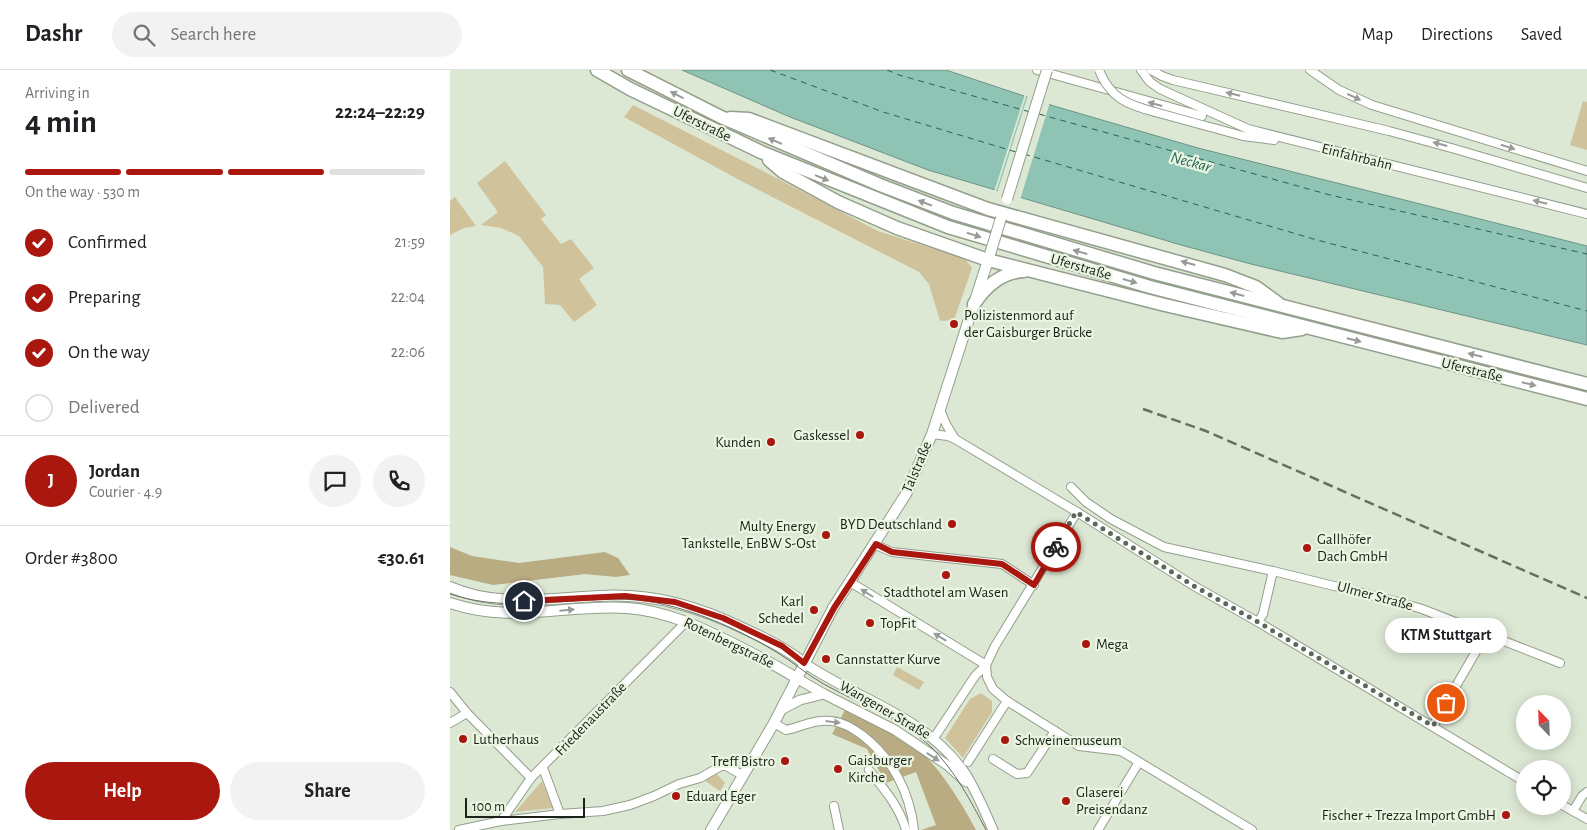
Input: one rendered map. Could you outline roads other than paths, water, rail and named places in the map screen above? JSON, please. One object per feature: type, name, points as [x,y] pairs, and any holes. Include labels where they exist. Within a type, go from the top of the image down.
[{"type":"highway","name":"Uferstraße","points":[[597,70],[630,89],[760,152],[948,227],[1150,287],[1587,399]]},
{"type":"highway","name":"Uferstraße","points":[[628,70],[720,117],[953,214],[1154,273],[1587,383]]},
{"type":"highway","points":[[720,117],[749,120],[957,198],[1003,213],[1225,275],[1256,287],[1284,307]]},
{"type":"highway","points":[[760,152],[783,172],[838,202],[897,228],[1029,271],[1192,312],[1282,332],[1307,328]]},
{"type":"highway","points":[[974,304],[983,292],[997,280],[1014,272],[1029,271]]},
{"type":"main road","name":"Talstraße","points":[[711,830],[774,723],[831,612],[876,544],[906,494],[932,434],[940,410],[1047,70]]},
{"type":"main road","name":"Rotenbergstraße","points":[[450,587],[480,596],[524,601],[625,596],[675,602],[723,618],[782,646],[804,663]]},
{"type":"main road","name":"Rotenbergstraße","points":[[450,604],[478,611],[504,614],[626,608],[647,610],[687,621],[772,663],[798,679]]},
{"type":"street","points":[[1037,70],[1202,116]]},
{"type":"street","points":[[1099,70],[1108,86],[1123,101],[1132,105],[1243,136],[1293,141]]},
{"type":"street","name":"Einfahrbahn","points":[[1141,70],[1150,82],[1172,96],[1248,129],[1587,214]]},
{"type":"street","points":[[1151,70],[1173,80],[1389,131],[1587,188]]},
{"type":"street","points":[[1311,71],[1338,90],[1372,105],[1587,171]]},
{"type":"street","points":[[940,410],[955,439]]},
{"type":"street","points":[[932,434],[955,439],[1156,562],[1516,777]]},
{"type":"street","name":"Ulmer Straße","points":[[1071,487],[1086,502],[1105,515],[1164,547],[1404,603],[1560,663]]},
{"type":"street","points":[[934,738],[975,676],[986,665],[1076,512]]},
{"type":"street","points":[[876,544],[892,552],[1002,564],[1034,585]]},
{"type":"street","points":[[1156,562],[1164,547]]},
{"type":"street","points":[[1258,622],[1263,614],[1273,571]]},
{"type":"street","points":[[850,582],[986,665]]},
{"type":"street","name":"Friedenaustraße","points":[[501,821],[531,778],[687,621]]},
{"type":"street","points":[[1433,726],[1486,634]]},
{"type":"street","name":"Wangener Straße","points":[[804,663],[891,710],[934,738],[963,770],[993,830]]},
{"type":"street","points":[[986,665],[987,678],[993,689],[1007,701],[1079,746],[1121,751],[1252,830]]},
{"type":"street","name":"Wangener Straße","points":[[798,679],[894,730],[959,774],[974,792]]},
{"type":"street","points":[[450,692],[467,713],[531,778]]},
{"type":"street","points":[[781,710],[800,700],[824,694]]},
{"type":"street","points":[[968,762],[1007,701]]},
{"type":"street","points":[[450,723],[467,713]]},
{"type":"street","points":[[774,723],[786,730],[817,721],[830,721],[844,724],[870,741],[889,762],[898,776],[910,808],[914,830]]},
{"type":"street","points":[[993,758],[1017,774],[1027,773],[1055,731]]},
{"type":"street","points":[[1098,830],[1139,762]]},
{"type":"street","points":[[458,830],[484,827],[501,821],[604,811],[630,805],[679,784],[700,778],[721,766],[726,766],[742,776]]},
{"type":"street","points":[[543,768],[560,814]]},
{"type":"street","points":[[869,770],[889,794],[906,830]]},
{"type":"street","points":[[1587,792],[1582,796],[1573,811],[1587,819]]},
{"type":"street","points":[[834,806],[838,830]]},
{"type":"water","name":"Neckar","points":[[682,70],[946,70],[1054,106],[1198,148],[1587,246],[1587,345],[1251,264],[928,170],[790,117]]},
{"type":"tram line","points":[[450,594],[474,600],[520,604],[614,599],[638,600],[674,607],[710,619],[762,644],[810,676],[893,720],[920,737],[932,748],[955,776],[986,830]]},
{"type":"railway","points":[[1143,409],[1206,431],[1587,598]]},
{"type":"place","name":"Polizistenmord auf der Gaisburger Brücke","points":[[954,324]]},
{"type":"place","name":"Gaskessel","points":[[860,435]]},
{"type":"place","name":"Kunden","points":[[771,442]]},
{"type":"place","name":"BYD Deutschland","points":[[952,524]]},
{"type":"place","name":"Multy Energy Tankstelle, EnBW S-Ost","points":[[826,535]]},
{"type":"place","name":"Gallhöfer Dach GmbH","points":[[1307,548]]},
{"type":"place","name":"Stadthotel am Wasen","points":[[946,575]]},
{"type":"place","name":"Karl Schedel","points":[[814,610]]},
{"type":"place","name":"TopFit","points":[[870,623]]},
{"type":"place","name":"Mega","points":[[1086,644]]},
{"type":"place","name":"Cannstatter Kurve","points":[[826,659]]},
{"type":"place","name":"KTM Stuttgart","points":[[1446,703]]},
{"type":"place","name":"Lutherhaus","points":[[463,739]]},
{"type":"place","name":"Schweinemuseum","points":[[1005,740]]},
{"type":"place","name":"Treff Bistro","points":[[785,761]]},
{"type":"place","name":"Gaisburger Kirche","points":[[838,769]]},
{"type":"place","name":"Eduard Eger","points":[[676,796]]},
{"type":"place","name":"Glaserei Preisendanz","points":[[1066,801]]},
{"type":"place","name":"Fischer + Trezza Import GmbH","points":[[1506,815]]}]
